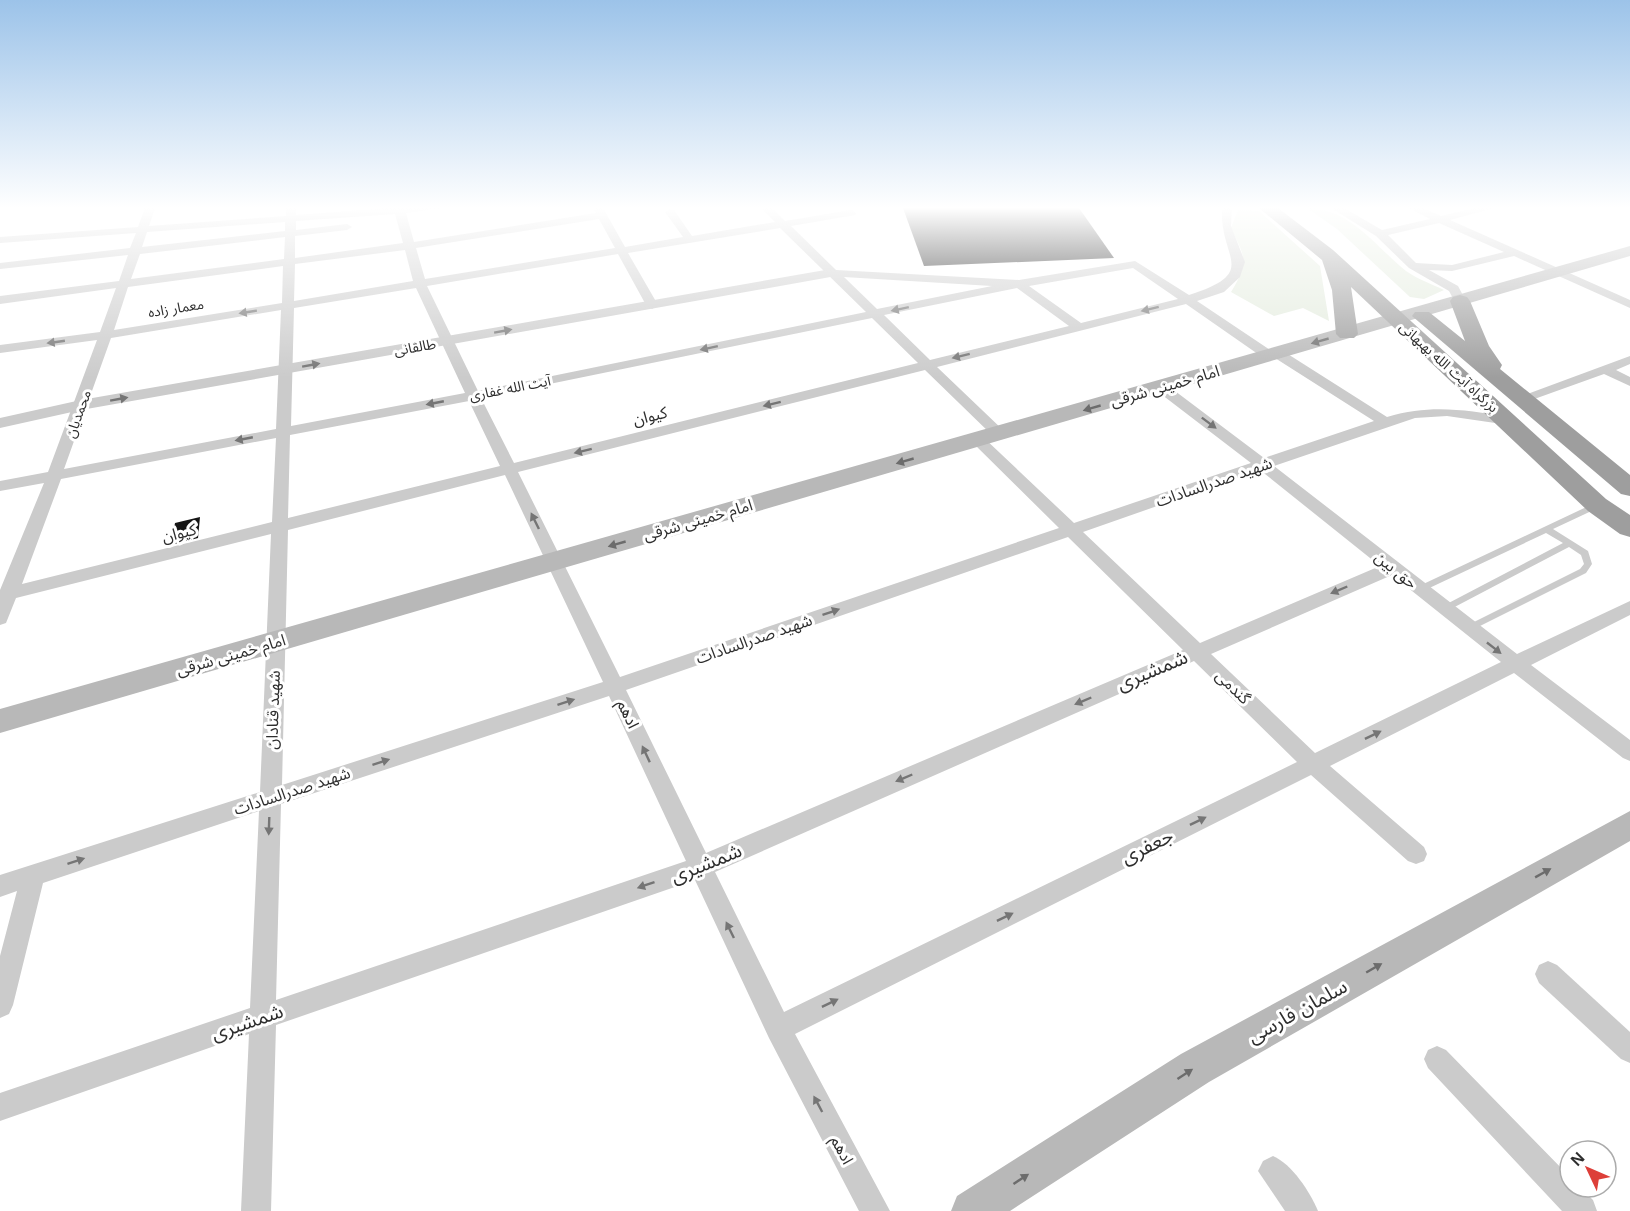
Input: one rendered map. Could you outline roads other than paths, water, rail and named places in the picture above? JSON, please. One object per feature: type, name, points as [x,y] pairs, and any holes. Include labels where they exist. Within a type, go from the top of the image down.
[{"type":"highway","points":[[1332,265],[1342,290],[1347,334]]},
{"type":"highway","name":"بزرگراه آیت الله بهبهانی","points":[[1340,265],[1513,392],[1630,488]]},
{"type":"highway","name":"بزرگراه آیت الله بهبهانی","points":[[1358,265],[1509,421],[1598,505],[1630,528]]},
{"type":"highway","points":[[1460,301],[1478,346],[1513,392]]},
{"type":"main road","name":"امام خمینی شرقی","points":[[0,721],[1162,388],[1583,265]]},
{"type":"main road","name":"سلمان فارسی","points":[[972,1211],[1195,1068],[1630,825]]},
{"type":"street","name":"محمدیان","points":[[0,618],[4,595],[55,474],[131,265]]},
{"type":"street","points":[[0,300],[270,265]]},
{"type":"street","name":"شهید قنادان","points":[[256,1211],[289,265]]},
{"type":"street","name":"ادهم","points":[[414,265],[420,284],[446,341],[555,561],[778,1029],[875,1211]]},
{"type":"street","name":"معمار زاده","points":[[0,349],[106,335],[539,265]]},
{"type":"street","points":[[630,265],[652,305]]},
{"type":"street","name":"گندمی","points":[[823,265],[927,365],[1071,530],[1313,764],[1416,854]]},
{"type":"street","points":[[831,273],[1019,284],[1132,265]]},
{"type":"street","points":[[1136,265],[1274,355],[1385,422]]},
{"type":"street","name":"کیوان","points":[[4,595],[1187,300],[1220,289],[1234,277],[1238,265]]},
{"type":"street","points":[[1413,266],[1452,268],[1466,265]]},
{"type":"street","points":[[1540,265],[1630,304]]},
{"type":"street","points":[[1413,266],[1454,289],[1460,301]]},
{"type":"street","name":"طالقانی","points":[[0,423],[81,405],[831,273]]},
{"type":"street","points":[[1019,284],[1079,327]]},
{"type":"street","name":"آیت الله غفاری","points":[[0,486],[473,396],[1019,284]]},
{"type":"street","points":[[1513,392],[1604,369],[1630,360]]},
{"type":"street","points":[[1604,369],[1630,382]]},
{"type":"street","name":"حق بین","points":[[1162,388],[1265,465],[1444,609],[1630,753]]},
{"type":"street","name":"شهید صدرالسادات","points":[[0,886],[615,686],[1385,422],[1414,414],[1447,412],[1509,421]]},
{"type":"street","name":"شمشیری","points":[[0,1107],[700,867],[1392,567]]},
{"type":"street","name":"جعفری","points":[[778,1029],[1630,607]]},
{"type":"street","points":[[0,1005],[33,875]]},
{"type":"street","points":[[1548,974],[1630,1050]]},
{"type":"street","points":[[1437,1059],[1582,1211]]},
{"type":"street","points":[[1273,1171],[1304,1211]]},
{"type":"lane","points":[[1420,589],[1598,505]]},
{"type":"lane","points":[[1469,628],[1583,571],[1588,564],[1585,553],[1546,529]]},
{"type":"lane","points":[[1444,609],[1570,543]]}]
